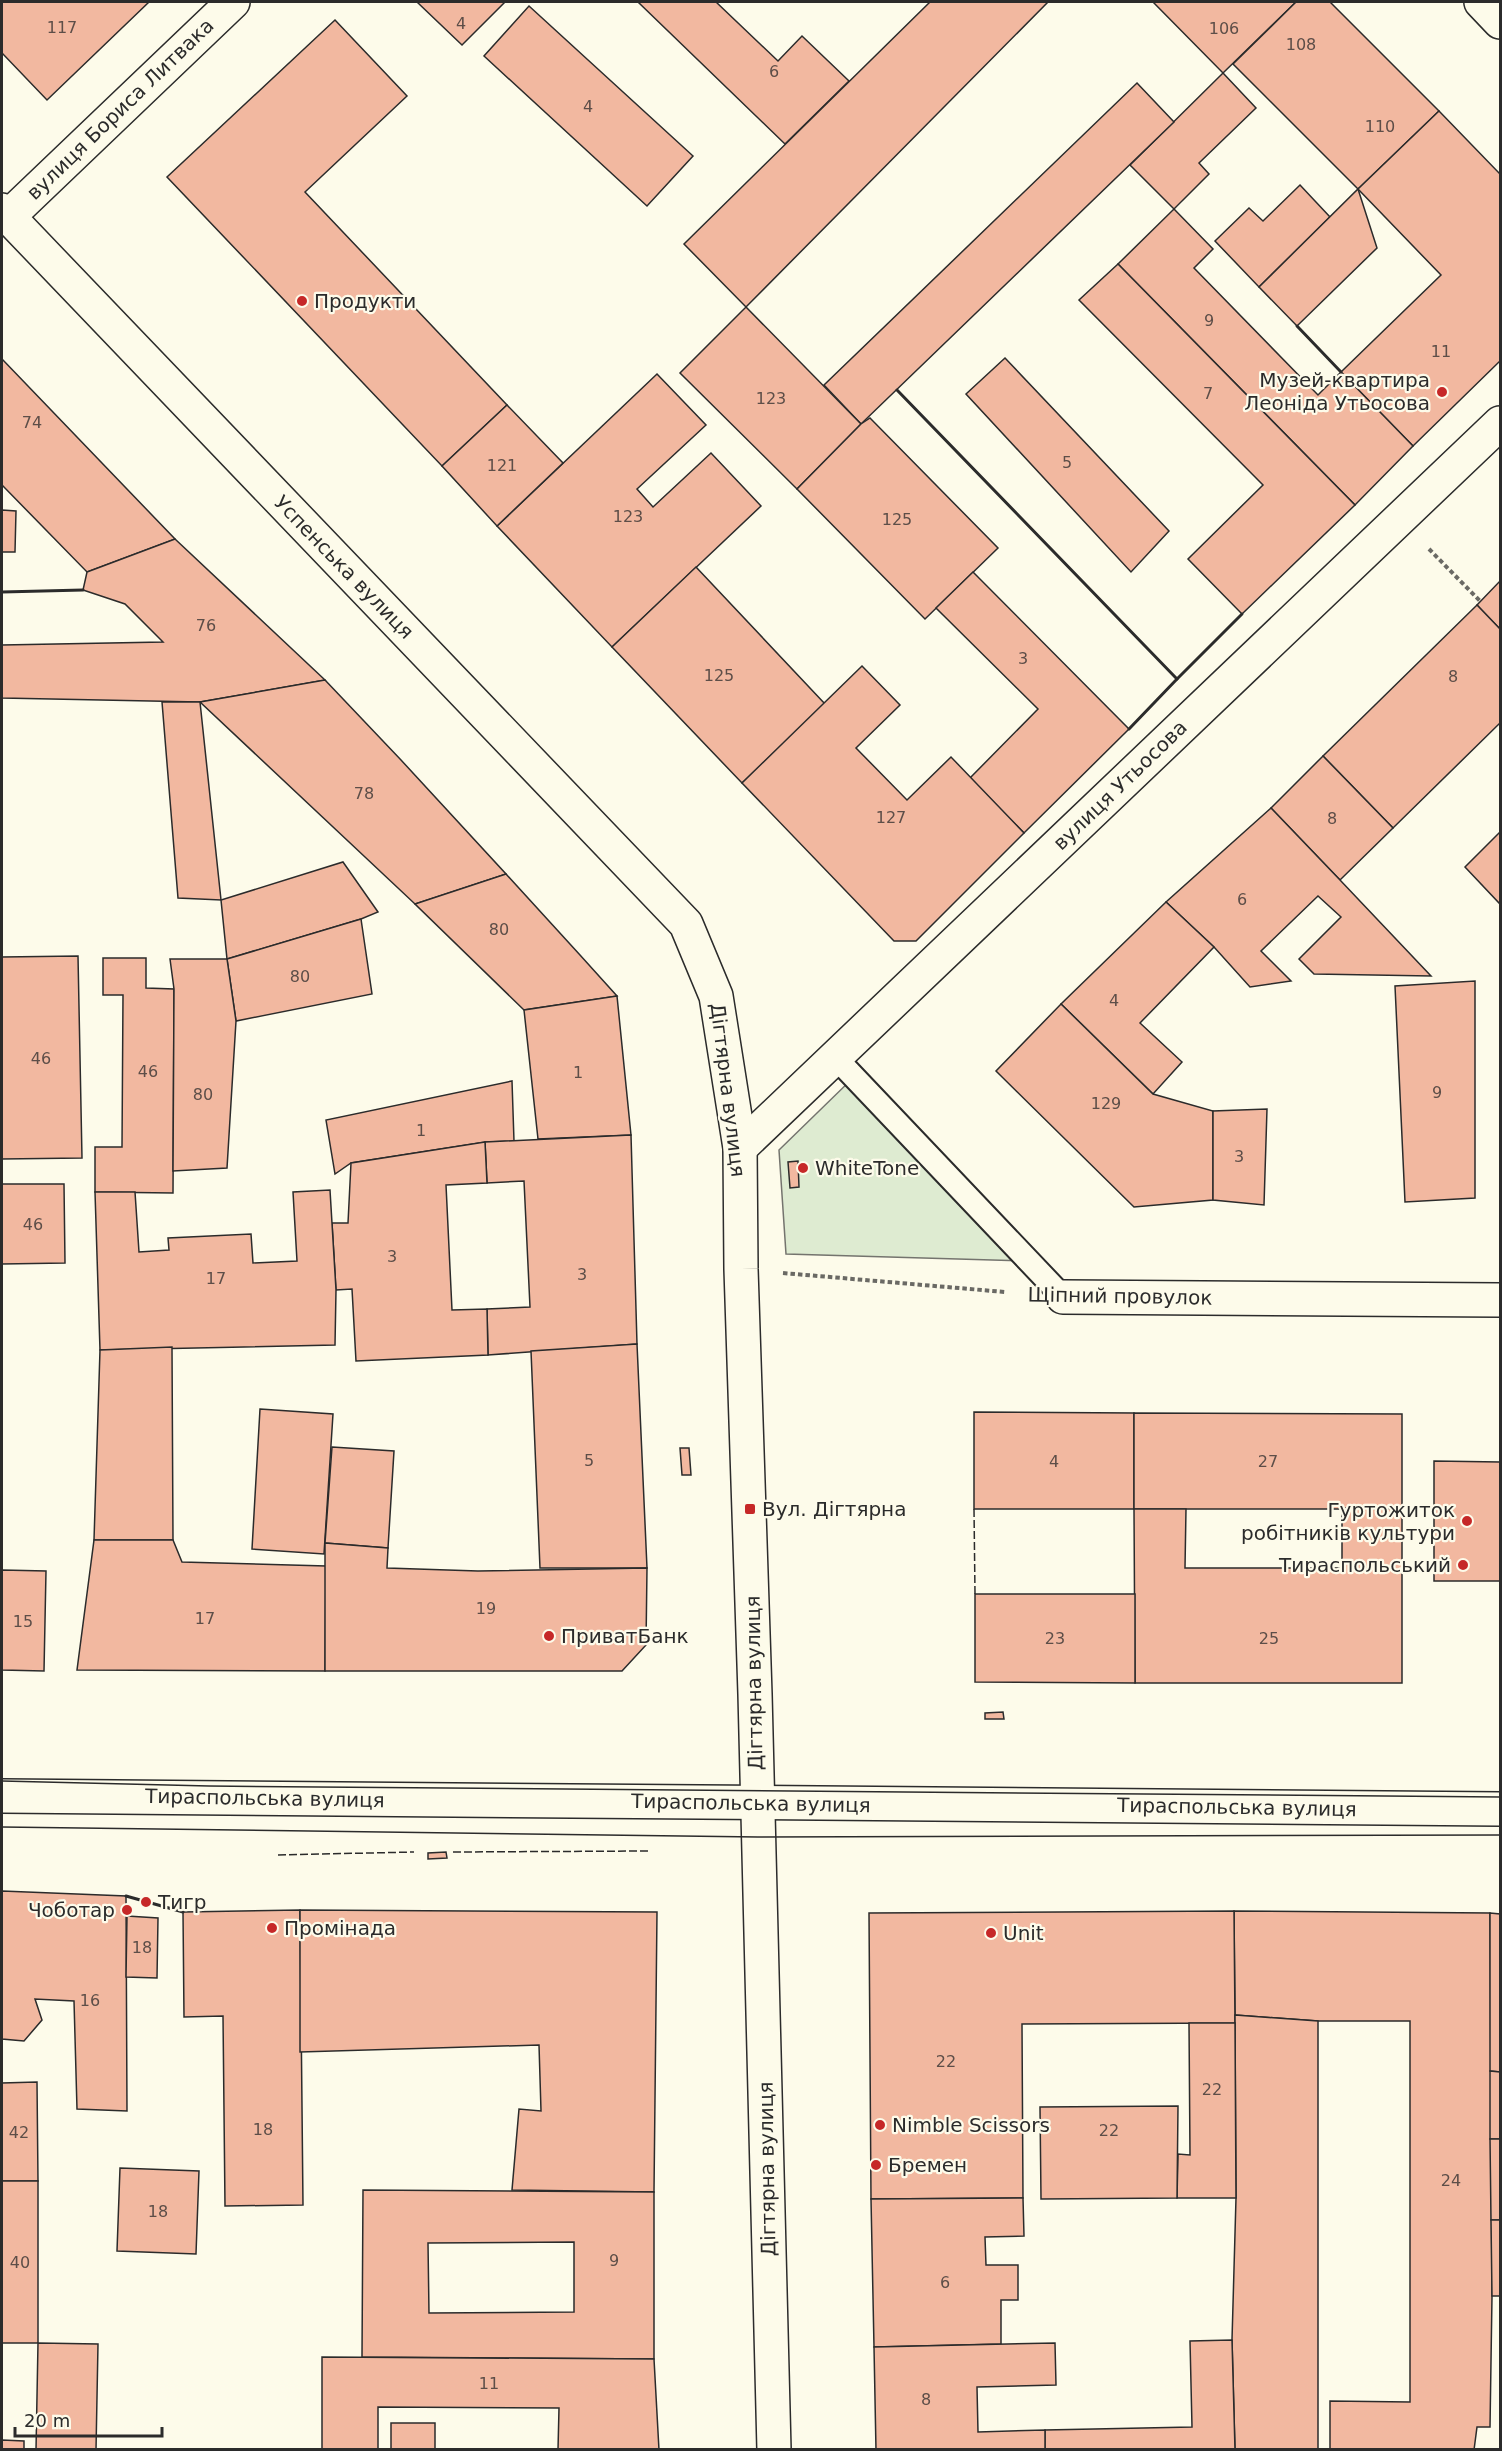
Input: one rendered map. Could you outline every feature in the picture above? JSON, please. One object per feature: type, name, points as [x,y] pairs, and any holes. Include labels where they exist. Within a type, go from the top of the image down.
[{"type":"street","name":"вулиця Бориса Литвака","points":[[5,213],[233,2]]},
{"type":"street","points":[[1481,2],[1500,22]]},
{"type":"street","name":"Успенська вулиця","points":[[5,213],[686,924]]},
{"type":"street","name":"вулиця Утьосова","points":[[740,1148],[1500,423]]},
{"type":"street","name":"Дігтярна вулиця","points":[[686,924],[716,996],[740,1148],[741,1269],[758,1803],[774,2450]]},
{"type":"street","name":"Щіпний провулок","points":[[1063,1298],[1500,1300]]},
{"type":"street","name":"Тираспольська вулиця","points":[[2,1796],[1500,1809]]},
{"type":"lane","points":[[835,1057],[1063,1298]]},
{"type":"path","points":[[1399,519],[1480,601]]},
{"type":"path","name":"Щіпний провулок","points":[[741,1269],[1063,1298]]},
{"type":"green space","points":[[856,1075],[1029,1261],[786,1254],[779,1150]]},
{"type":"building","points":[[2,2],[149,2],[47,100],[2,53]]},
{"type":"building","points":[[417,2],[505,2],[462,45]]},
{"type":"building","points":[[638,2],[716,2],[778,61],[802,36],[849,81],[785,144]]},
{"type":"building","points":[[930,2],[1048,2],[746,307],[684,244]]},
{"type":"building","points":[[1153,2],[1296,2],[1223,73]]},
{"type":"building","points":[[1296,2],[1330,2],[1439,111],[1358,189],[1233,64]]},
{"type":"building","points":[[529,6],[693,156],[647,206],[484,56]]},
{"type":"building","points":[[335,20],[407,96],[305,192],[507,405],[442,466],[167,177]]},
{"type":"building","points":[[1223,73],[1256,108],[1199,163],[1209,174],[1174,209],[1130,165]]},
{"type":"building","points":[[1137,83],[1174,122],[861,424],[824,385]]},
{"type":"building","points":[[1439,111],[1500,174],[1500,361],[1413,446],[1341,372],[1441,275],[1358,189]]},
{"type":"building","points":[[1300,185],[1330,217],[1259,287],[1215,241],[1249,208],[1263,221]]},
{"type":"building","points":[[1358,189],[1377,248],[1297,326],[1259,287]]},
{"type":"building","points":[[1174,209],[1213,249],[1194,268],[1318,395],[1341,372],[1413,446],[1355,505],[1118,264]]},
{"type":"building","points":[[1118,264],[1355,505],[1242,614],[1188,559],[1263,485],[1079,300]]},
{"type":"building","points":[[746,307],[861,424],[797,489],[680,373]]},
{"type":"building","points":[[1005,358],[1169,531],[1131,572],[966,394]]},
{"type":"building","points":[[2,359],[175,539],[87,572],[2,485]]},
{"type":"building","points":[[657,374],[706,425],[637,489],[653,507],[711,453],[761,506],[612,647],[497,526]]},
{"type":"building","points":[[507,405],[563,463],[497,526],[442,466]]},
{"type":"building","points":[[870,418],[998,548],[925,619],[797,489],[861,424]]},
{"type":"building","points":[[2,510],[16,511],[15,552],[2,552]]},
{"type":"building","points":[[175,539],[325,680],[200,702],[2,698],[2,645],[163,642],[125,604],[83,590],[87,572]]},
{"type":"building","points":[[696,567],[825,704],[742,783],[612,647]]},
{"type":"building","points":[[973,572],[1129,729],[1024,833],[970,778],[1038,709],[936,608]]},
{"type":"building","points":[[1500,581],[1500,629],[1477,605]]},
{"type":"building","points":[[1477,605],[1500,629],[1500,723],[1393,828],[1323,756]]},
{"type":"building","points":[[862,666],[900,705],[856,748],[907,800],[951,757],[1024,833],[916,941],[894,941],[742,783]]},
{"type":"building","points":[[325,680],[506,874],[415,904],[200,702]]},
{"type":"building","points":[[162,702],[200,702],[221,900],[178,898]]},
{"type":"building","points":[[1323,756],[1393,828],[1340,880],[1271,808]]},
{"type":"building","points":[[1271,808],[1431,976],[1314,974],[1299,959],[1341,917],[1318,896],[1261,951],[1291,981],[1250,987],[1214,947],[1166,902]]},
{"type":"building","points":[[1500,832],[1500,904],[1465,867]]},
{"type":"building","points":[[343,862],[378,912],[227,959],[221,900]]},
{"type":"building","points":[[506,874],[617,996],[524,1010],[415,904]]},
{"type":"building","points":[[1166,902],[1214,947],[1140,1023],[1182,1062],[1153,1094],[1061,1004]]},
{"type":"building","points":[[361,919],[372,994],[236,1021],[227,959]]},
{"type":"building","points":[[78,956],[82,1158],[2,1159],[2,957]]},
{"type":"building","points":[[103,958],[146,958],[146,988],[174,989],[173,1193],[95,1192],[95,1147],[122,1147],[123,995],[103,995]]},
{"type":"building","points":[[170,959],[227,959],[236,1021],[227,1168],[173,1171],[174,989]]},
{"type":"building","points":[[1475,981],[1475,1198],[1405,1202],[1395,986]]},
{"type":"building","points":[[617,996],[631,1135],[538,1139],[524,1010]]},
{"type":"building","points":[[1061,1004],[1153,1094],[1213,1111],[1213,1200],[1134,1207],[996,1071]]},
{"type":"building","points":[[512,1081],[514,1141],[485,1142],[351,1163],[335,1174],[326,1120]]},
{"type":"building","points":[[1267,1109],[1264,1205],[1213,1200],[1213,1111]]},
{"type":"building","points":[[631,1135],[637,1344],[488,1355],[487,1309],[530,1307],[524,1181],[487,1183],[485,1142]]},
{"type":"building","points":[[485,1142],[487,1183],[446,1185],[452,1310],[487,1309],[488,1355],[356,1361],[352,1289],[336,1290],[332,1223],[348,1223],[351,1163]]},
{"type":"building","points":[[798,1161],[799,1187],[790,1188],[788,1162]]},
{"type":"building","points":[[2,1184],[64,1184],[65,1263],[2,1264]]},
{"type":"building","points":[[330,1190],[336,1290],[335,1345],[100,1350],[95,1192],[135,1192],[139,1252],[169,1250],[168,1238],[251,1234],[253,1263],[297,1261],[293,1192]]},
{"type":"building","points":[[637,1344],[647,1568],[540,1568],[531,1351]]},
{"type":"building","points":[[172,1347],[173,1540],[94,1540],[100,1350]]},
{"type":"building","points":[[260,1409],[333,1414],[324,1554],[252,1549]]},
{"type":"building","points":[[974,1412],[1134,1413],[1134,1509],[974,1509]]},
{"type":"building","points":[[1134,1413],[1402,1414],[1402,1509],[1134,1509]]},
{"type":"building","points":[[332,1447],[394,1451],[388,1548],[325,1543]]},
{"type":"building","points":[[680,1448],[689,1448],[691,1475],[682,1475]]},
{"type":"building","name":"Гуртожиток робітників культури","points":[[1434,1461],[1500,1462],[1500,1581],[1434,1581]]},
{"type":"building","points":[[1342,1508],[1402,1509],[1402,1683],[1135,1683],[1134,1509],[1186,1509],[1185,1568],[1342,1568]]},
{"type":"building","points":[[94,1540],[173,1540],[182,1562],[326,1566],[325,1671],[77,1670]]},
{"type":"building","points":[[325,1543],[388,1548],[387,1568],[478,1571],[647,1568],[646,1645],[622,1671],[325,1671]]},
{"type":"building","points":[[2,1570],[46,1571],[44,1671],[2,1670]]},
{"type":"building","points":[[975,1594],[1135,1594],[1135,1683],[975,1682]]},
{"type":"building","points":[[1003,1712],[1004,1719],[985,1719],[985,1713]]},
{"type":"building","points":[[446,1852],[447,1858],[428,1859],[428,1853]]},
{"type":"building","points":[[2,1891],[126,1896],[127,2111],[77,2109],[74,2001],[35,1999],[42,2020],[24,2041],[2,2039]]},
{"type":"building","points":[[300,1910],[303,2205],[225,2206],[223,2016],[184,2017],[183,1912]]},
{"type":"building","points":[[300,1910],[657,1912],[654,2192],[512,2190],[519,2109],[541,2111],[539,2045],[300,2052]]},
{"type":"building","points":[[1234,1911],[1490,1913],[1492,2296],[1490,2427],[1477,2427],[1474,2450],[1330,2450],[1330,2401],[1410,2402],[1410,2021],[1318,2021],[1235,2015]]},
{"type":"building","points":[[1234,1911],[1235,2023],[1022,2024],[1023,2198],[871,2199],[869,1913]]},
{"type":"building","points":[[1490,1913],[1500,1914],[1500,2072],[1490,2071]]},
{"type":"building","points":[[127,1916],[158,1918],[157,1978],[126,1977]]},
{"type":"building","points":[[1235,2015],[1318,2021],[1318,2450],[1235,2450],[1232,2340],[1236,2198]]},
{"type":"building","points":[[1189,2023],[1235,2023],[1236,2198],[1177,2198],[1178,2154],[1190,2155]]},
{"type":"building","points":[[1490,2071],[1500,2072],[1500,2139],[1490,2139]]},
{"type":"building","points":[[37,2082],[38,2181],[2,2181],[2,2083]]},
{"type":"building","points":[[1178,2106],[1177,2198],[1041,2199],[1040,2107]]},
{"type":"building","points":[[1490,2139],[1500,2139],[1500,2220],[1491,2220]]},
{"type":"building","points":[[120,2168],[199,2171],[196,2254],[117,2251]]},
{"type":"building","points":[[2,2181],[38,2181],[38,2343],[2,2343]]},
{"type":"building","points":[[363,2190],[654,2192],[654,2359],[362,2357]],"holes":[[[574,2242],[574,2312],[429,2313],[428,2243]]]},
{"type":"building","points":[[1023,2198],[1024,2236],[985,2237],[986,2265],[1018,2265],[1018,2300],[1001,2300],[1001,2344],[874,2347],[871,2199]]},
{"type":"building","points":[[1491,2220],[1500,2220],[1500,2296],[1492,2296]]},
{"type":"building","points":[[1232,2340],[1235,2450],[1045,2450],[1045,2430],[1192,2427],[1190,2341]]},
{"type":"building","points":[[38,2343],[98,2344],[96,2450],[36,2450]]},
{"type":"building","points":[[1055,2343],[1056,2385],[977,2387],[978,2432],[1045,2430],[1045,2450],[876,2450],[874,2347]]},
{"type":"building","points":[[322,2357],[654,2359],[659,2450],[558,2450],[559,2408],[378,2407],[378,2450],[322,2450]]},
{"type":"building","points":[[391,2423],[435,2423],[435,2450],[391,2450]]},
{"type":"building","points":[[2,2440],[24,2441],[24,2450],[2,2450]]},
{"type":"tram line","points":[[2,1781],[209,1786],[1500,1797]]},
{"type":"tram line","points":[[2,1827],[758,1837],[1500,1835]]},
{"type":"fence","points":[[974,1509],[975,1594]]},
{"type":"fence","points":[[453,1852],[650,1851]]},
{"type":"fence","points":[[278,1855],[414,1852]]},
{"type":"wall","points":[[1297,326],[1341,372]]},
{"type":"wall","points":[[897,390],[1177,679],[1129,729]]},
{"type":"wall","points":[[2,592],[83,590]]},
{"type":"wall","points":[[1177,679],[1242,614]]},
{"type":"wall","points":[[126,1896],[183,1912]]},
{"type":"place","name":"Продукти","points":[[302,301]]},
{"type":"place","name":"Музей-квартира Леоніда Утьосова","points":[[1442,392]]},
{"type":"place","name":"WhiteTone","points":[[803,1168]]},
{"type":"place","name":"Вул. Дігтярна","points":[[750,1509]]},
{"type":"place","name":"Гуртожиток робітників культури","points":[[1467,1521]]},
{"type":"place","name":"Тираспольський","points":[[1463,1565]]},
{"type":"place","name":"ПриватБанк","points":[[549,1636]]},
{"type":"place","name":"Тигр","points":[[146,1902]]},
{"type":"place","name":"Чоботар","points":[[127,1910]]},
{"type":"place","name":"Промінада","points":[[272,1928]]},
{"type":"place","name":"Unit","points":[[991,1933]]},
{"type":"place","name":"Nimble Scissors","points":[[880,2125]]},
{"type":"place","name":"Бремен","points":[[876,2165]]}]
